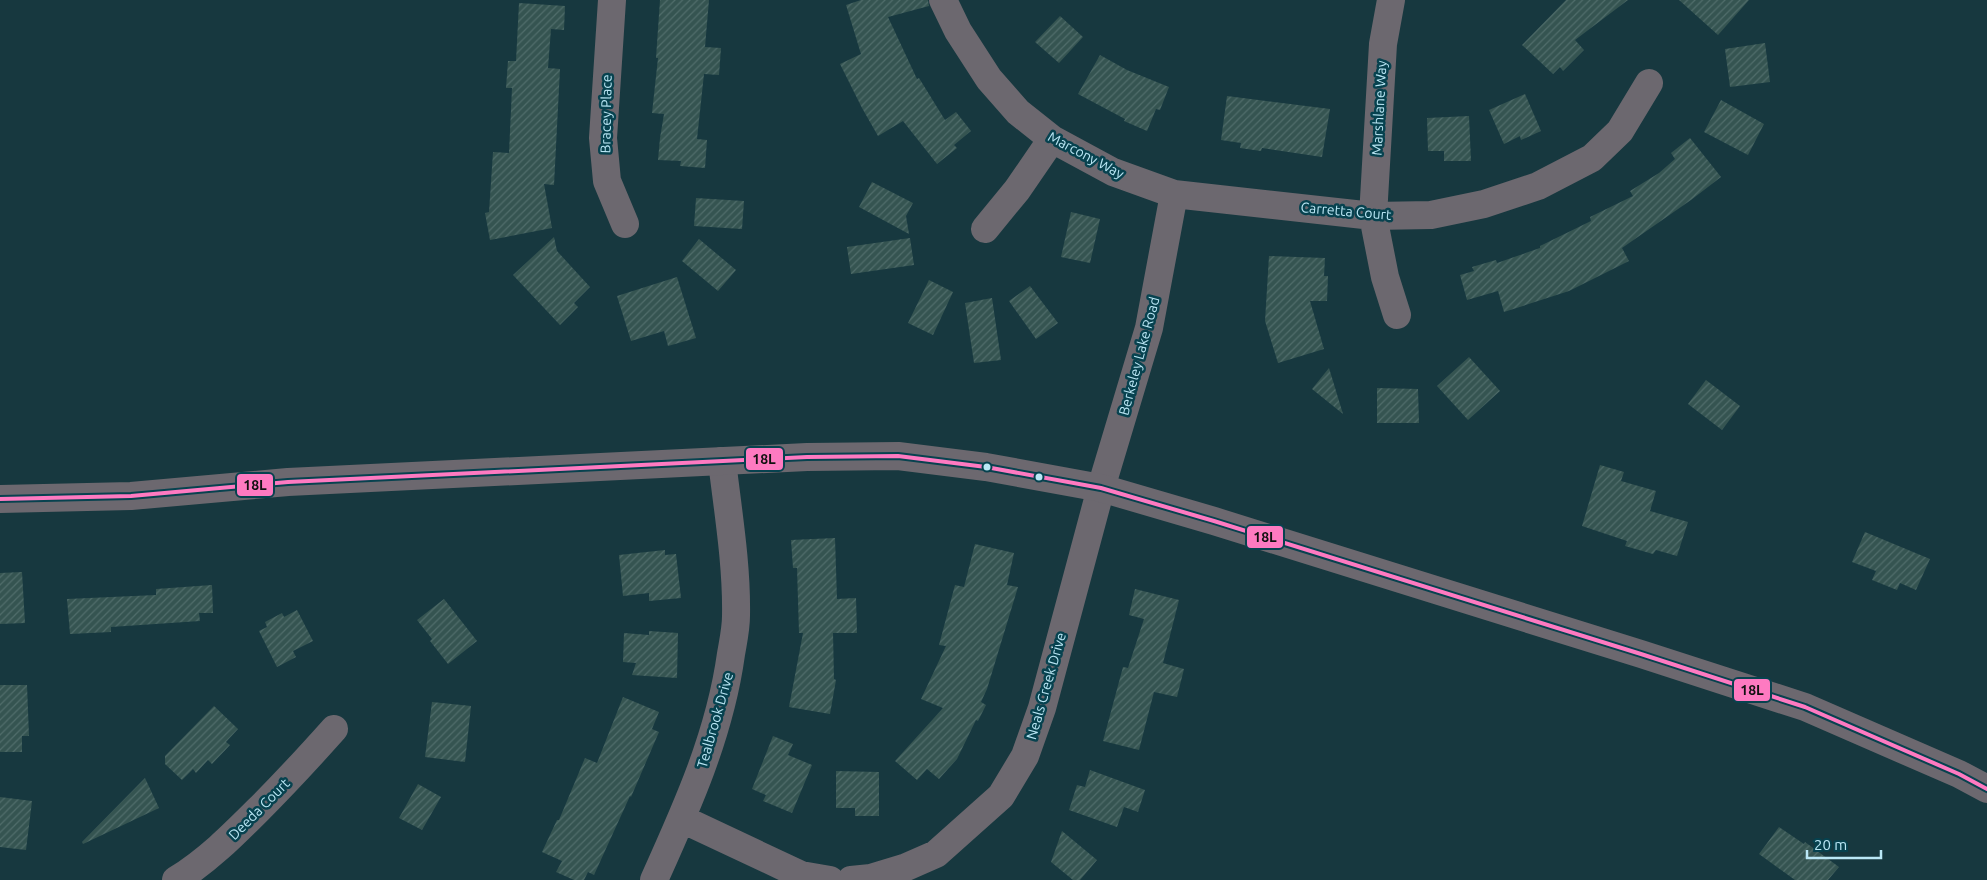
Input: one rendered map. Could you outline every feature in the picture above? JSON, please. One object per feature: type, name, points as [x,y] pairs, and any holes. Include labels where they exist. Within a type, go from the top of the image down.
[{"type":"street","name":"Bracey Place","points":[[612,0],[602,138],[607,181],[624,224]]},
{"type":"street","name":"Marcony Way","points":[[943,0],[958,31],[989,78],[1018,112],[1052,140],[1113,172],[1174,194]]},
{"type":"street","name":"Marshlane Way","points":[[1391,0],[1383,44],[1373,216],[1385,277],[1396,315]]},
{"type":"street","name":"Carretta Court","points":[[1174,194],[1373,216],[1431,214],[1484,204],[1538,186],[1592,158],[1620,130],[1649,83]]},
{"type":"street","points":[[985,229],[1017,190],[1052,140]]},
{"type":"street","name":"Berkeley Lake Road","points":[[1101,488],[1150,328],[1174,194]]},
{"type":"street","points":[[0,499],[131,496],[288,482],[807,457],[898,456],[986,467],[1101,488],[1224,524],[1805,707],[1959,774],[1987,789]]},
{"type":"street","name":"Tealbrook Drive","points":[[654,880],[682,819],[708,752],[727,687],[736,618],[733,562],[722,461]]},
{"type":"street","name":"Neals Creek Drive","points":[[851,880],[870,878],[904,868],[936,854],[1001,796],[1025,756],[1042,708],[1101,488]]},
{"type":"street","name":"Deeda Court","points":[[176,880],[196,868],[232,836],[299,769],[334,729]]},
{"type":"street","points":[[682,819],[801,874],[830,880]]},
{"type":"building","points":[[660,0],[709,0],[705,47],[721,48],[719,75],[704,74],[697,139],[707,140],[705,168],[680,166],[681,161],[658,160],[664,114],[652,113],[658,58],[656,58]]},
{"type":"building","points":[[861,0],[928,0],[929,6],[888,17],[917,79],[919,78],[945,120],[956,112],[971,131],[954,145],[957,148],[937,164],[903,121],[878,136],[840,64],[861,54],[846,5]]},
{"type":"building","points":[[1566,0],[1628,0],[1575,40],[1584,50],[1563,71],[1560,67],[1553,74],[1522,45]]},
{"type":"building","points":[[1679,0],[1749,0],[1718,35]]},
{"type":"building","points":[[519,3],[565,6],[564,30],[551,29],[548,68],[560,69],[554,185],[544,184],[552,228],[490,240],[485,213],[489,212],[493,152],[509,153],[512,88],[506,88],[508,61],[516,61]]},
{"type":"building","points":[[1060,16],[1083,37],[1059,63],[1035,42]]},
{"type":"building","points":[[1765,43],[1770,82],[1730,87],[1725,49]]},
{"type":"building","points":[[1100,55],[1127,70],[1169,87],[1160,110],[1156,109],[1147,131],[1124,121],[1125,119],[1078,94]]},
{"type":"building","points":[[1525,94],[1541,131],[1521,140],[1520,136],[1504,144],[1489,110]]},
{"type":"building","points":[[1227,96],[1330,109],[1322,157],[1262,148],[1261,151],[1240,148],[1241,143],[1221,140]]},
{"type":"building","points":[[1721,100],[1764,124],[1748,155],[1704,132]]},
{"type":"building","points":[[1469,116],[1471,161],[1444,161],[1444,151],[1428,151],[1427,118]]},
{"type":"building","points":[[1690,138],[1721,177],[1622,248],[1629,261],[1569,291],[1504,312],[1498,291],[1467,300],[1460,275],[1474,271],[1472,267],[1496,260],[1497,263],[1540,248],[1540,246],[1591,221],[1590,217],[1633,196],[1630,191],[1659,173],[1675,159],[1671,153]]},
{"type":"building","points":[[872,182],[913,203],[906,216],[909,234],[859,207]]},
{"type":"building","points":[[696,198],[744,201],[742,229],[694,226]]},
{"type":"building","points":[[1071,212],[1100,219],[1090,263],[1061,257]]},
{"type":"building","points":[[554,237],[557,251],[590,287],[574,303],[578,307],[560,325],[513,275]]},
{"type":"building","points":[[910,238],[914,265],[851,274],[847,247]]},
{"type":"building","points":[[699,239],[736,270],[718,291],[682,261]]},
{"type":"building","points":[[1269,256],[1325,258],[1324,276],[1328,276],[1327,301],[1310,301],[1324,349],[1278,363],[1265,321]]},
{"type":"building","points":[[677,277],[696,338],[668,346],[664,331],[631,341],[617,296]]},
{"type":"building","points":[[929,280],[953,292],[933,335],[908,323]]},
{"type":"building","points":[[1030,286],[1058,323],[1036,339],[1009,301]]},
{"type":"building","points":[[992,298],[1001,360],[974,363],[965,303]]},
{"type":"building","points":[[1469,357],[1500,391],[1468,420],[1437,386]]},
{"type":"building","points":[[1329,368],[1343,414],[1312,389]]},
{"type":"building","points":[[1706,380],[1740,406],[1722,430],[1688,404]]},
{"type":"building","points":[[1377,388],[1418,389],[1419,423],[1377,423]]},
{"type":"building","points":[[1600,465],[1624,472],[1621,481],[1656,491],[1650,511],[1688,522],[1677,556],[1656,550],[1653,554],[1625,546],[1627,541],[1582,526]]},
{"type":"building","points":[[1865,532],[1930,559],[1916,590],[1900,583],[1897,590],[1872,580],[1876,571],[1852,562]]},
{"type":"building","points":[[835,538],[837,599],[856,598],[857,633],[833,633],[834,679],[836,680],[830,714],[789,707],[803,633],[799,633],[797,568],[793,568],[791,540]]},
{"type":"building","points":[[975,544],[1014,553],[1007,585],[1018,587],[987,689],[981,702],[986,705],[978,721],[976,720],[957,759],[939,779],[927,769],[917,780],[895,761],[943,708],[921,699],[946,646],[939,645],[955,585],[964,587]]},
{"type":"building","points":[[665,550],[665,555],[676,554],[681,598],[649,601],[649,593],[623,596],[619,555]]},
{"type":"building","points":[[22,572],[25,623],[0,624],[0,573]]},
{"type":"building","points":[[212,585],[213,613],[199,613],[200,621],[111,627],[111,632],[70,634],[67,599],[156,595],[156,589]]},
{"type":"building","points":[[1135,589],[1179,600],[1163,663],[1184,669],[1177,697],[1154,692],[1139,750],[1103,741],[1123,667],[1128,668],[1144,619],[1129,615]]},
{"type":"building","points":[[444,599],[477,641],[448,664],[417,620]]},
{"type":"building","points":[[297,610],[313,641],[293,651],[296,657],[277,667],[259,631],[267,627],[265,622],[282,613],[284,617]]},
{"type":"building","points":[[649,631],[678,633],[677,678],[632,675],[636,663],[623,662],[624,633],[649,635]]},
{"type":"building","points":[[0,685],[27,685],[29,736],[22,736],[22,752],[0,752]]},
{"type":"building","points":[[623,697],[659,712],[652,729],[659,732],[594,875],[588,872],[584,880],[574,880],[556,872],[562,861],[542,852],[557,820],[559,820],[585,758],[597,763]]},
{"type":"building","points":[[432,702],[471,706],[465,762],[425,757]]},
{"type":"building","points":[[214,706],[238,729],[226,742],[230,745],[212,764],[208,760],[196,773],[193,769],[182,780],[165,764],[165,756]]},
{"type":"building","points":[[773,736],[793,744],[788,755],[812,765],[792,813],[763,801],[766,795],[752,789]]},
{"type":"building","points":[[1090,770],[1145,790],[1138,812],[1124,807],[1117,827],[1069,810],[1077,785],[1085,787]]},
{"type":"building","points":[[836,771],[879,772],[879,816],[855,816],[855,808],[836,808]]},
{"type":"building","points":[[145,778],[159,808],[83,844],[82,842]]},
{"type":"building","points":[[418,784],[441,797],[422,830],[399,818]]},
{"type":"building","points":[[0,797],[32,801],[26,850],[0,847]]},
{"type":"building","points":[[1779,827],[1804,844],[1805,842],[1839,867],[1828,880],[1795,880],[1759,854]]},
{"type":"building","points":[[1062,831],[1097,860],[1080,880],[1073,880],[1051,862]]},
{"type":"transit line","name":"18L","points":[[0,499],[131,496],[288,482],[807,457],[898,456],[986,467],[1101,488],[1214,521],[1641,654],[1805,707],[1959,774],[1987,789]]}]
